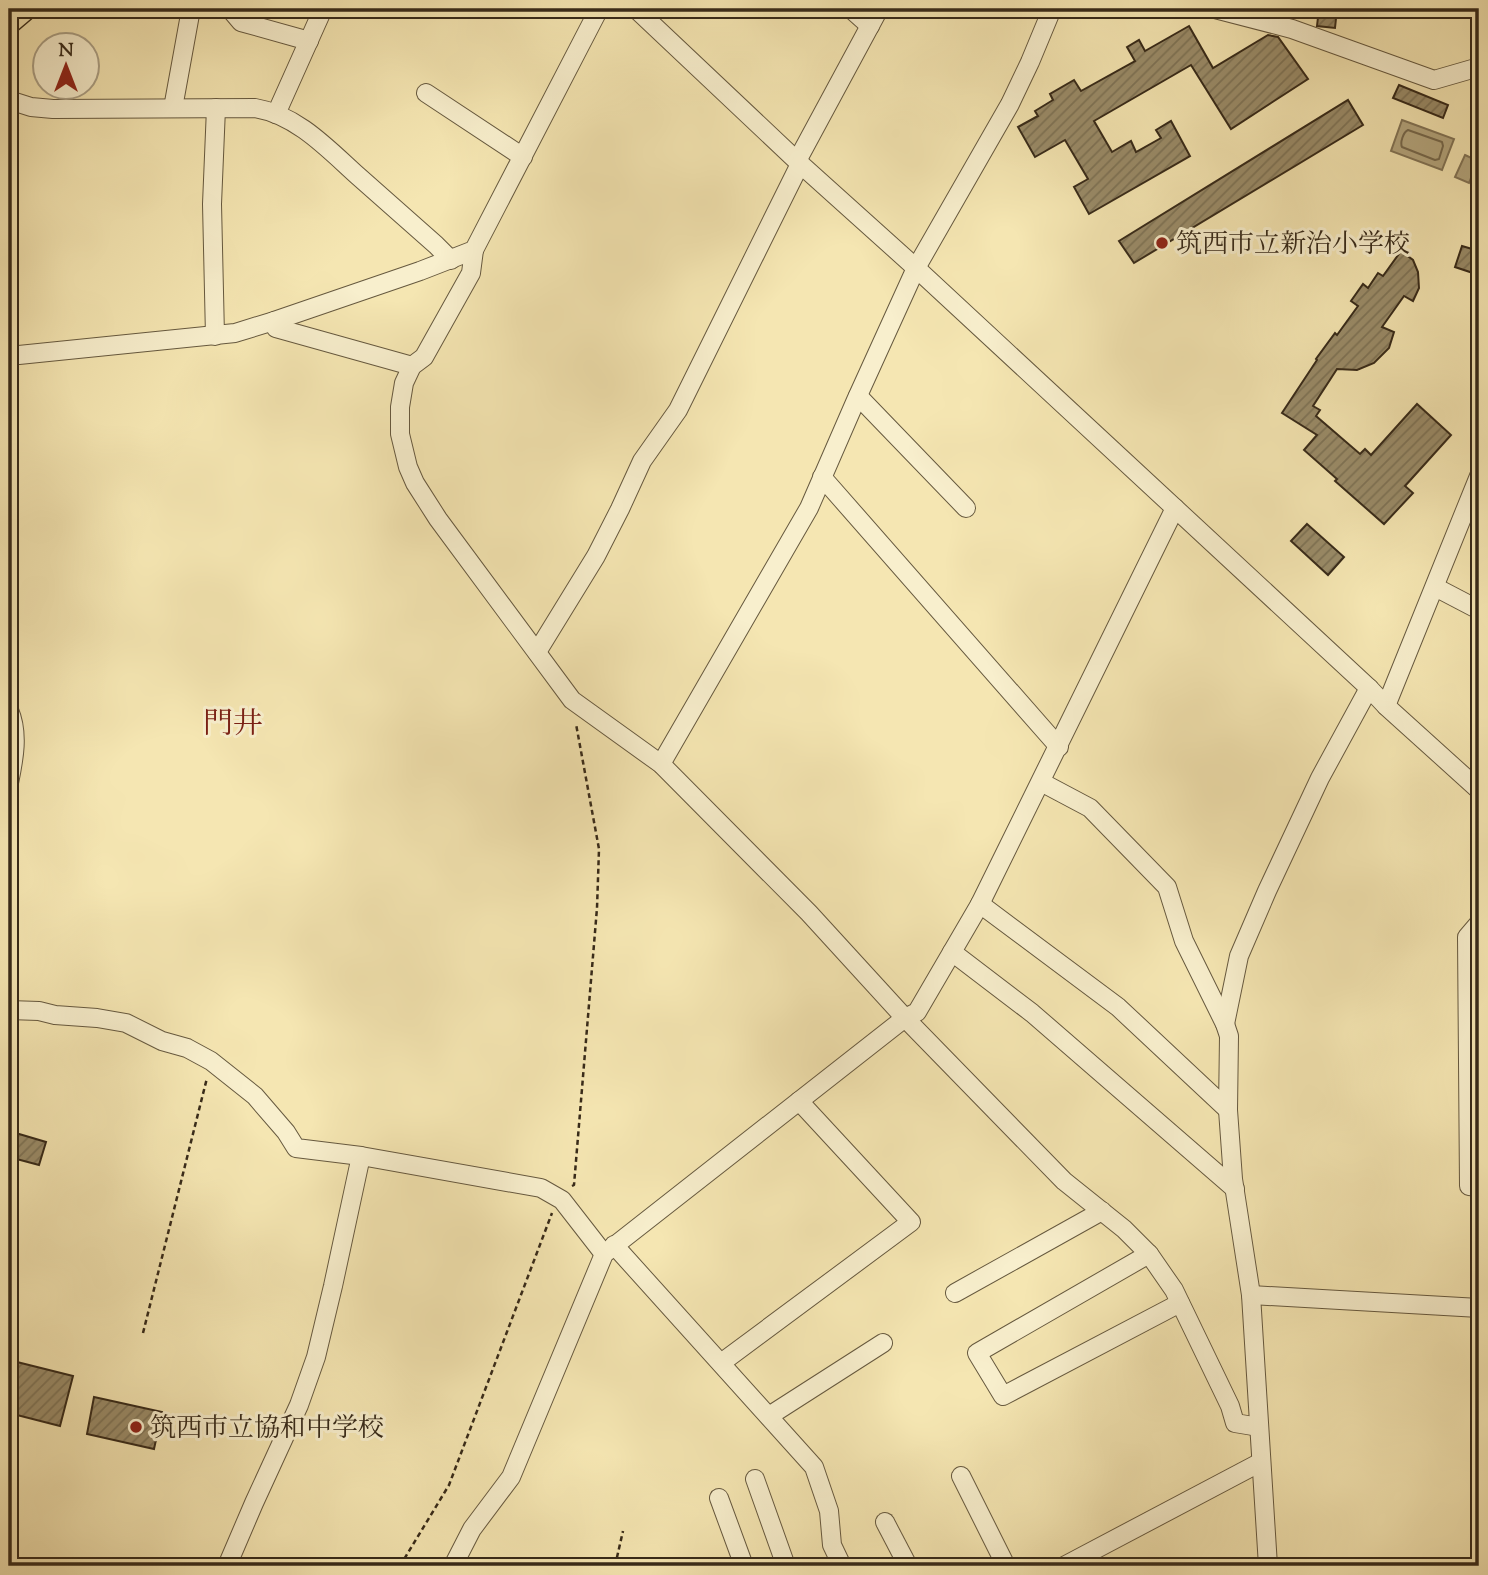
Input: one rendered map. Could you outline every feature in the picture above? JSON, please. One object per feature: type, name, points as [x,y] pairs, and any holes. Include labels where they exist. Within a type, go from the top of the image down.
[{"type":"highway","points":[[9,20],[22,9]]},
{"type":"street","points":[[173,108],[191,9]]},
{"type":"street","points":[[231,9],[241,22],[309,41]]},
{"type":"street","points":[[276,114],[323,9]]},
{"type":"street","points":[[599,9],[474,250],[471,273],[424,357],[412,366],[404,383],[400,407],[400,434],[411,475],[438,519],[572,700],[661,764],[809,913],[905,1018],[1064,1181],[1124,1229],[1149,1254],[1174,1290],[1230,1406],[1235,1423],[1259,1427]]},
{"type":"street","points":[[636,9],[1385,706],[1479,790]]},
{"type":"street","points":[[851,9],[870,26]]},
{"type":"street","points":[[537,652],[596,556],[642,461],[678,410],[798,162],[879,9]]},
{"type":"street","points":[[661,764],[809,508],[916,268],[1010,104],[1052,9]]},
{"type":"street","points":[[1215,9],[1293,29],[1434,80],[1479,67]]},
{"type":"street","points":[[426,93],[523,157]]},
{"type":"street","points":[[9,100],[32,107],[53,109],[268,110],[310,134],[451,260]]},
{"type":"street","points":[[215,336],[212,204],[216,108]]},
{"type":"street","points":[[9,356],[235,333],[474,250]]},
{"type":"street","points":[[274,321],[276,328],[412,366]]},
{"type":"street","points":[[858,396],[966,508]]},
{"type":"street","points":[[1385,706],[1479,476]]},
{"type":"street","points":[[822,477],[1059,747]]},
{"type":"street","points":[[453,1566],[472,1529],[512,1477],[609,1249],[905,1018],[917,1012],[980,904],[1175,508]]},
{"type":"street","points":[[1435,587],[1479,611]]},
{"type":"street","points":[[1225,1024],[1239,956],[1320,778],[1368,688]]},
{"type":"street","points":[[9,709],[15,744],[9,783]]},
{"type":"street","points":[[1041,782],[1090,808],[1167,887],[1184,941],[1229,1036],[1228,1110],[1235,1189],[1251,1295],[1268,1566]]},
{"type":"street","points":[[980,904],[1118,1007],[1228,1110]]},
{"type":"street","points":[[1479,923],[1467,937],[1469,1186],[1479,1187]]},
{"type":"street","points":[[952,952],[1032,1013],[1235,1189]]},
{"type":"street","points":[[9,1010],[39,1011],[126,1023],[162,1041],[187,1048],[211,1061],[255,1096],[296,1148],[361,1156],[541,1188],[562,1200],[721,1363],[814,1467],[829,1511],[832,1545],[842,1566]]},
{"type":"street","points":[[721,1363],[911,1222],[799,1101]]},
{"type":"street","points":[[227,1566],[299,1405],[316,1357],[361,1156]]},
{"type":"street","points":[[955,1293],[1102,1211]]},
{"type":"street","points":[[1149,1254],[977,1353],[1003,1396],[1180,1303]]},
{"type":"street","points":[[1251,1295],[1479,1308]]},
{"type":"street","points":[[769,1416],[883,1343]]},
{"type":"street","points":[[1064,1566],[1080,1561],[1261,1462]]},
{"type":"street","points":[[961,1476],[1006,1566]]},
{"type":"street","points":[[755,1479],[786,1566]]},
{"type":"street","points":[[719,1498],[744,1566]]},
{"type":"street","points":[[885,1522],[908,1566]]},
{"type":"path","points":[[400,1566],[449,1485],[558,1198],[574,1185],[599,849],[572,700]]},
{"type":"path","points":[[143,1333],[211,1061]]},
{"type":"path","points":[[615,1566],[623,1531]]},
{"type":"water","points":[[1402,120],[1454,139],[1442,170],[1391,151]]},
{"type":"water","points":[[1465,155],[1478,161],[1469,183],[1455,177]]},
{"type":"building","points":[[1319,9],[1337,9],[1335,28],[1317,26]]},
{"type":"building","points":[[1189,26],[1213,68],[1268,35],[1278,37],[1308,79],[1231,129],[1191,65],[1094,121],[1112,152],[1131,141],[1136,152],[1161,138],[1156,130],[1171,121],[1190,156],[1089,214],[1074,187],[1088,179],[1065,140],[1035,157],[1018,127],[1038,116],[1035,111],[1053,100],[1050,94],[1074,80],[1081,91],[1135,61],[1127,47],[1139,40],[1145,51]]},
{"type":"building","points":[[1399,85],[1448,105],[1443,118],[1393,98]]},
{"type":"building","points":[[1348,100],[1363,125],[1134,263],[1119,241]]},
{"type":"building","points":[[1462,246],[1479,251],[1479,275],[1455,267]]},
{"type":"building","points":[[1401,251],[1413,260],[1418,272],[1419,288],[1413,301],[1404,296],[1382,327],[1394,332],[1389,348],[1374,363],[1357,370],[1337,369],[1313,406],[1320,410],[1316,416],[1360,454],[1365,449],[1371,455],[1417,404],[1451,435],[1405,486],[1413,493],[1384,524],[1304,450],[1317,435],[1282,413],[1316,359],[1358,306],[1351,301],[1363,284],[1368,288],[1378,273],[1383,276]]},
{"type":"building","points":[[1307,524],[1344,557],[1328,575],[1291,541]]},
{"type":"building","points":[[9,1131],[46,1142],[39,1165],[9,1157]]},
{"type":"building","points":[[9,1360],[73,1376],[60,1426],[9,1413]]},
{"type":"building","points":[[94,1397],[162,1412],[154,1449],[87,1434]]},
{"type":"place","name":"筑西市立新治小学校","points":[[1162,243]]},
{"type":"place","name":"筑西市立協和中学校","points":[[136,1427]]},
{"type":"district","name":"門井","points":[[233,723]]}]
